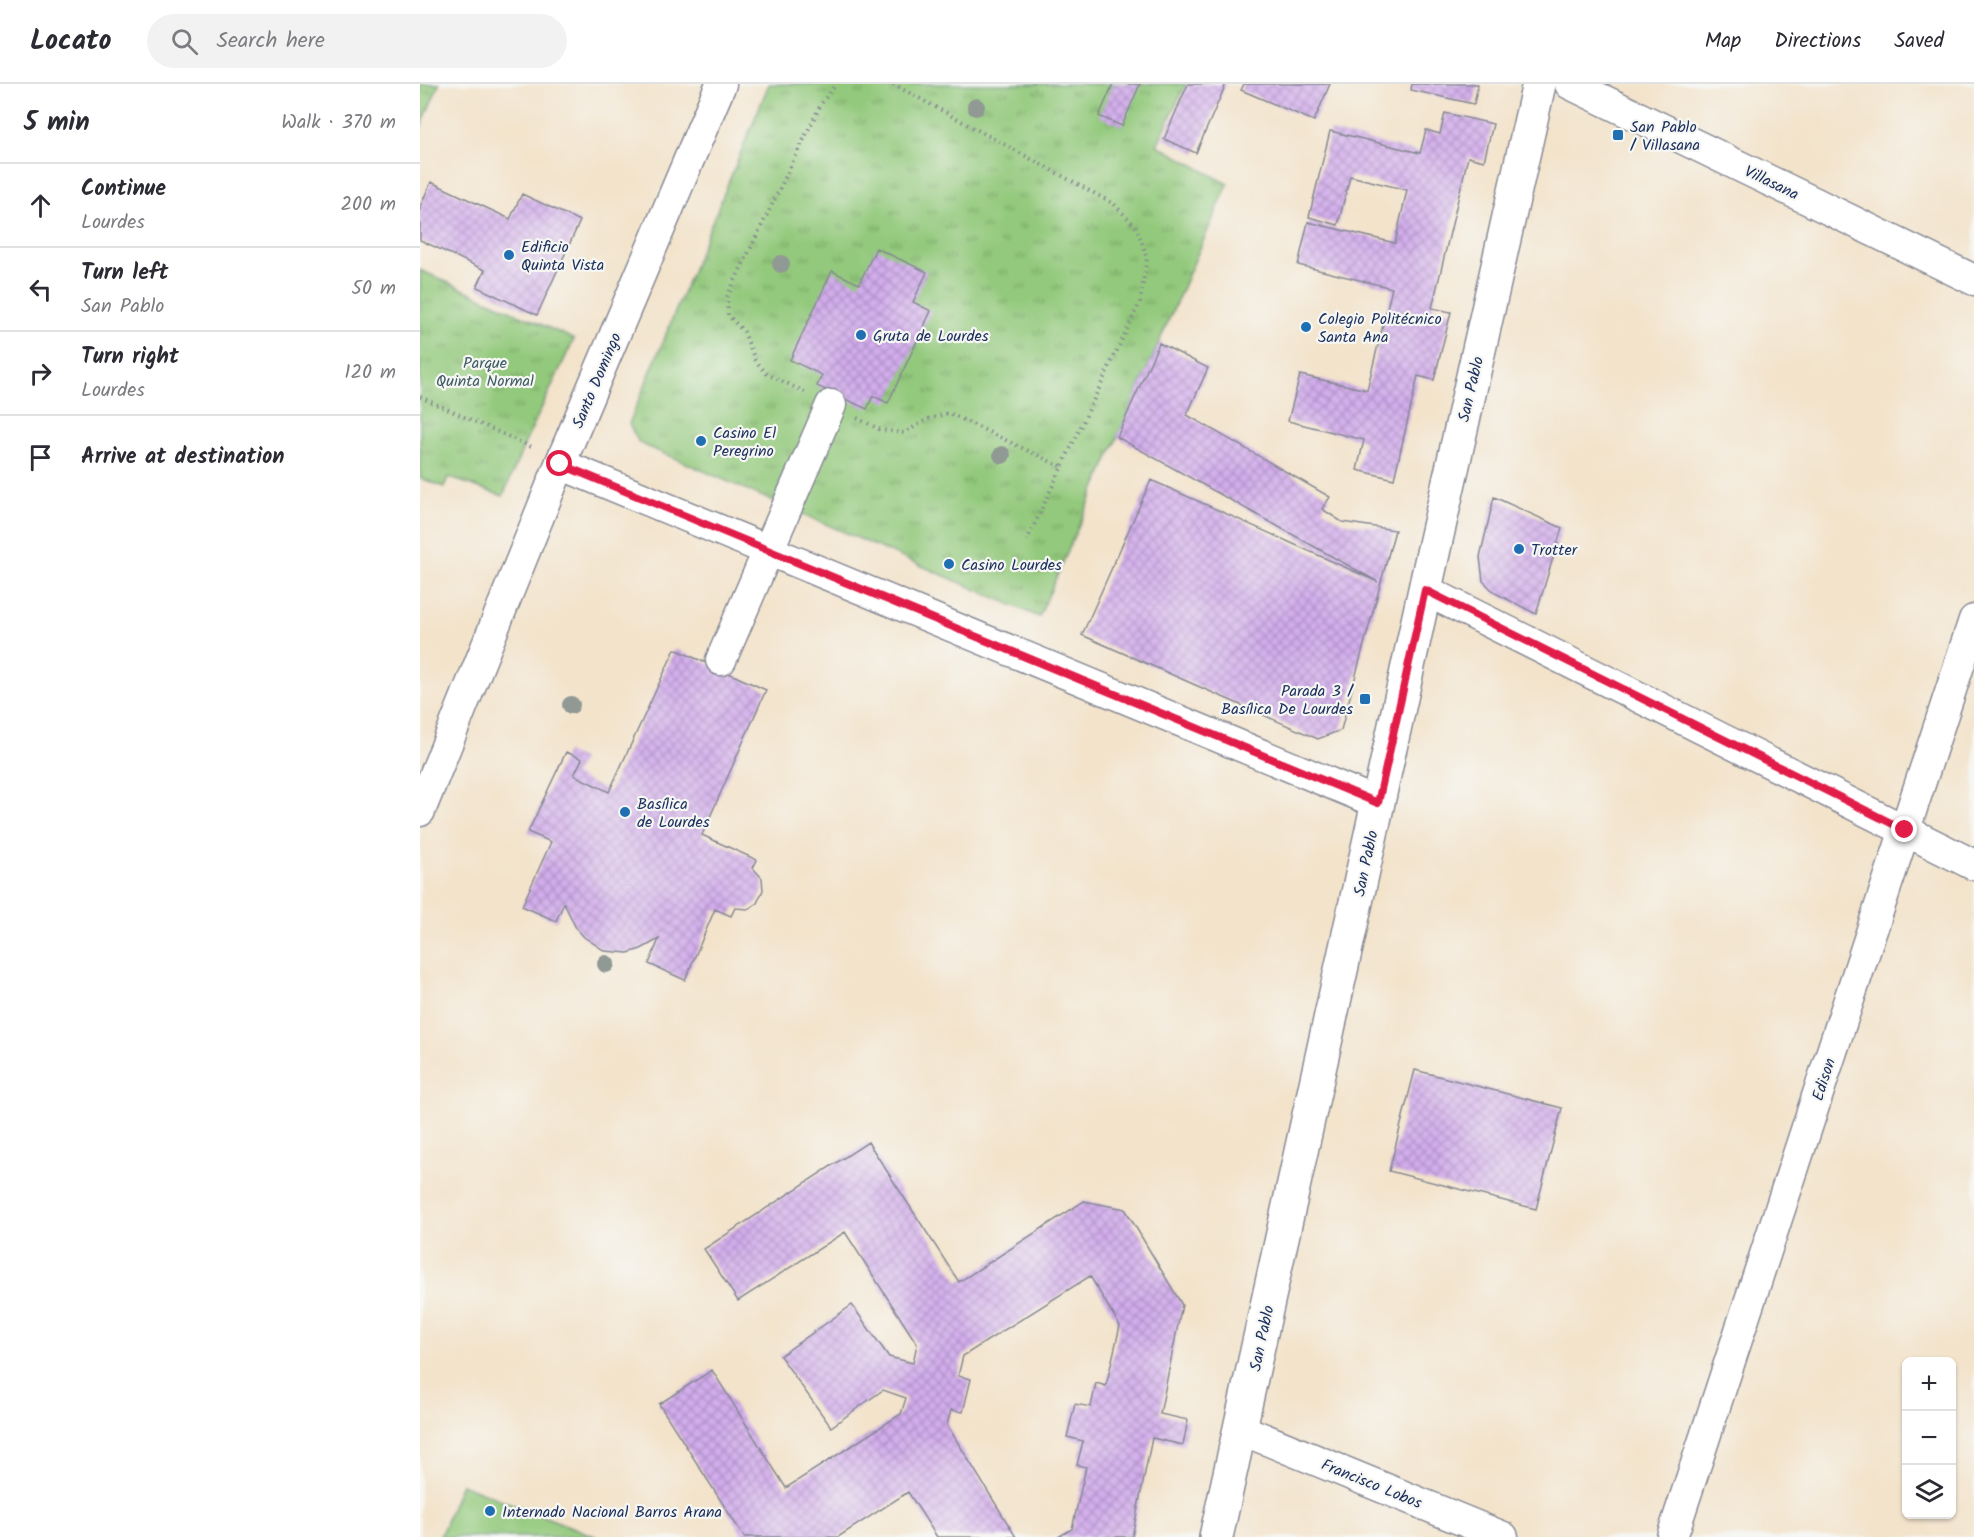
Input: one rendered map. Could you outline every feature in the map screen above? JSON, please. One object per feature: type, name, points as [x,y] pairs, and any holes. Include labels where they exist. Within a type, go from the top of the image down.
[{"type":"main road","name":"San Pablo","points":[[1216,1537],[1539,84]]},
{"type":"street","name":"Santo Domingo","points":[[420,811],[560,464],[721,84]]},
{"type":"street","name":"Villasana","points":[[1570,84],[1974,280]]},
{"type":"street","points":[[721,660],[831,405]]},
{"type":"street","points":[[560,464],[1378,803]]},
{"type":"street","points":[[1425,590],[1974,864]]},
{"type":"street","name":"Edison","points":[[1672,1537],[1974,621]]},
{"type":"street","name":"Francisco Lobos","points":[[1240,1429],[1503,1537]]},
{"type":"path","points":[[836,84],[821,104],[727,297],[728,315],[744,332],[755,360],[767,374],[881,430],[904,433],[928,419],[949,413],[1062,467]]},
{"type":"path","points":[[893,84],[1114,204],[1137,228],[1147,258],[1140,302],[1027,540]]},
{"type":"path","points":[[420,397],[525,443],[560,464]]},
{"type":"green space","points":[[420,84],[439,84],[420,129]]},
{"type":"green space","points":[[769,84],[1186,84],[1157,145],[1228,184],[1039,617],[639,443],[629,424]]},
{"type":"green space","name":"Parque Quinta Normal","points":[[420,270],[574,339],[503,496],[448,477],[444,487],[420,478]]},
{"type":"green space","name":"Internado Nacional Barros Arana","points":[[461,1484],[597,1537],[440,1537]]},
{"type":"building","points":[[1113,84],[1140,84],[1122,126],[1099,116]]},
{"type":"building","points":[[1188,84],[1226,84],[1196,153],[1164,139]]},
{"type":"building","points":[[1244,84],[1330,84],[1314,121],[1241,90]]},
{"type":"building","points":[[1412,84],[1478,84],[1474,104],[1411,90]]},
{"type":"building","points":[[1445,113],[1493,124],[1484,161],[1468,157],[1432,308],[1451,312],[1434,380],[1418,376],[1394,479],[1357,470],[1364,440],[1288,421],[1300,375],[1367,390],[1392,288],[1298,265],[1308,222],[1395,243],[1407,190],[1350,176],[1338,225],[1309,217],[1330,131],[1420,153],[1426,130],[1440,134]]},
{"type":"building","name":"Edificio Quinta Vista","points":[[431,182],[510,219],[522,194],[580,221],[537,315],[477,287],[485,270],[420,240],[420,207]]},
{"type":"building","name":"Gruta de Lourdes","points":[[876,248],[927,272],[913,302],[931,311],[888,403],[873,396],[867,409],[817,386],[822,375],[790,360],[832,271],[859,284]]},
{"type":"building","points":[[1159,343],[1208,368],[1187,415],[1330,497],[1322,509],[1342,522],[1395,530],[1341,730],[1318,739],[1082,635],[1151,480],[1378,582],[1117,437]]},
{"type":"building","name":"Trotter","points":[[1494,497],[1562,528],[1536,614],[1495,593],[1483,581],[1480,557]]},
{"type":"building","name":"Basílica de Lourdes","points":[[675,649],[766,690],[702,835],[757,860],[753,868],[762,878],[763,890],[757,903],[748,909],[735,908],[731,916],[715,909],[685,980],[649,964],[659,939],[628,953],[605,951],[584,937],[576,928],[564,903],[556,921],[522,906],[551,842],[528,832],[566,752],[582,759],[574,775],[609,792]]},
{"type":"building","points":[[1415,1070],[1562,1108],[1536,1209],[1389,1171]]},
{"type":"building","points":[[868,1142],[959,1282],[1084,1201],[1125,1209],[1182,1305],[1160,1414],[1188,1420],[1183,1445],[1152,1438],[1132,1537],[1058,1537],[1072,1529],[1086,1467],[1077,1465],[1083,1441],[1067,1437],[1075,1404],[1091,1407],[1096,1383],[1106,1386],[1120,1326],[1090,1276],[963,1356],[958,1376],[971,1379],[963,1412],[951,1410],[947,1425],[1016,1537],[937,1537],[908,1492],[838,1537],[744,1537],[659,1404],[712,1370],[786,1488],[901,1414],[906,1398],[883,1390],[831,1427],[780,1356],[852,1305],[889,1357],[913,1363],[917,1344],[845,1232],[738,1301],[704,1249]]},
{"type":"place","name":"San Pablo / Villasana","points":[[1618,135]]},
{"type":"place","name":"Edificio Quinta Vista","points":[[509,255]]},
{"type":"place","name":"Colegio Politécnico Santa Ana","points":[[1306,327]]},
{"type":"place","name":"Gruta de Lourdes","points":[[861,335]]},
{"type":"place","name":"Casino El Peregrino","points":[[701,441]]},
{"type":"place","name":"Trotter","points":[[1519,549]]},
{"type":"place","name":"Casino Lourdes","points":[[949,564]]},
{"type":"place","name":"Parada 3 / Basílica De Lourdes","points":[[1365,699]]},
{"type":"place","name":"Basílica de Lourdes","points":[[625,812]]},
{"type":"place","name":"Internado Nacional Barros Arana","points":[[490,1511]]},
{"type":"route","points":[[560,464],[1378,803],[1425,590],[1905,830]]}]
